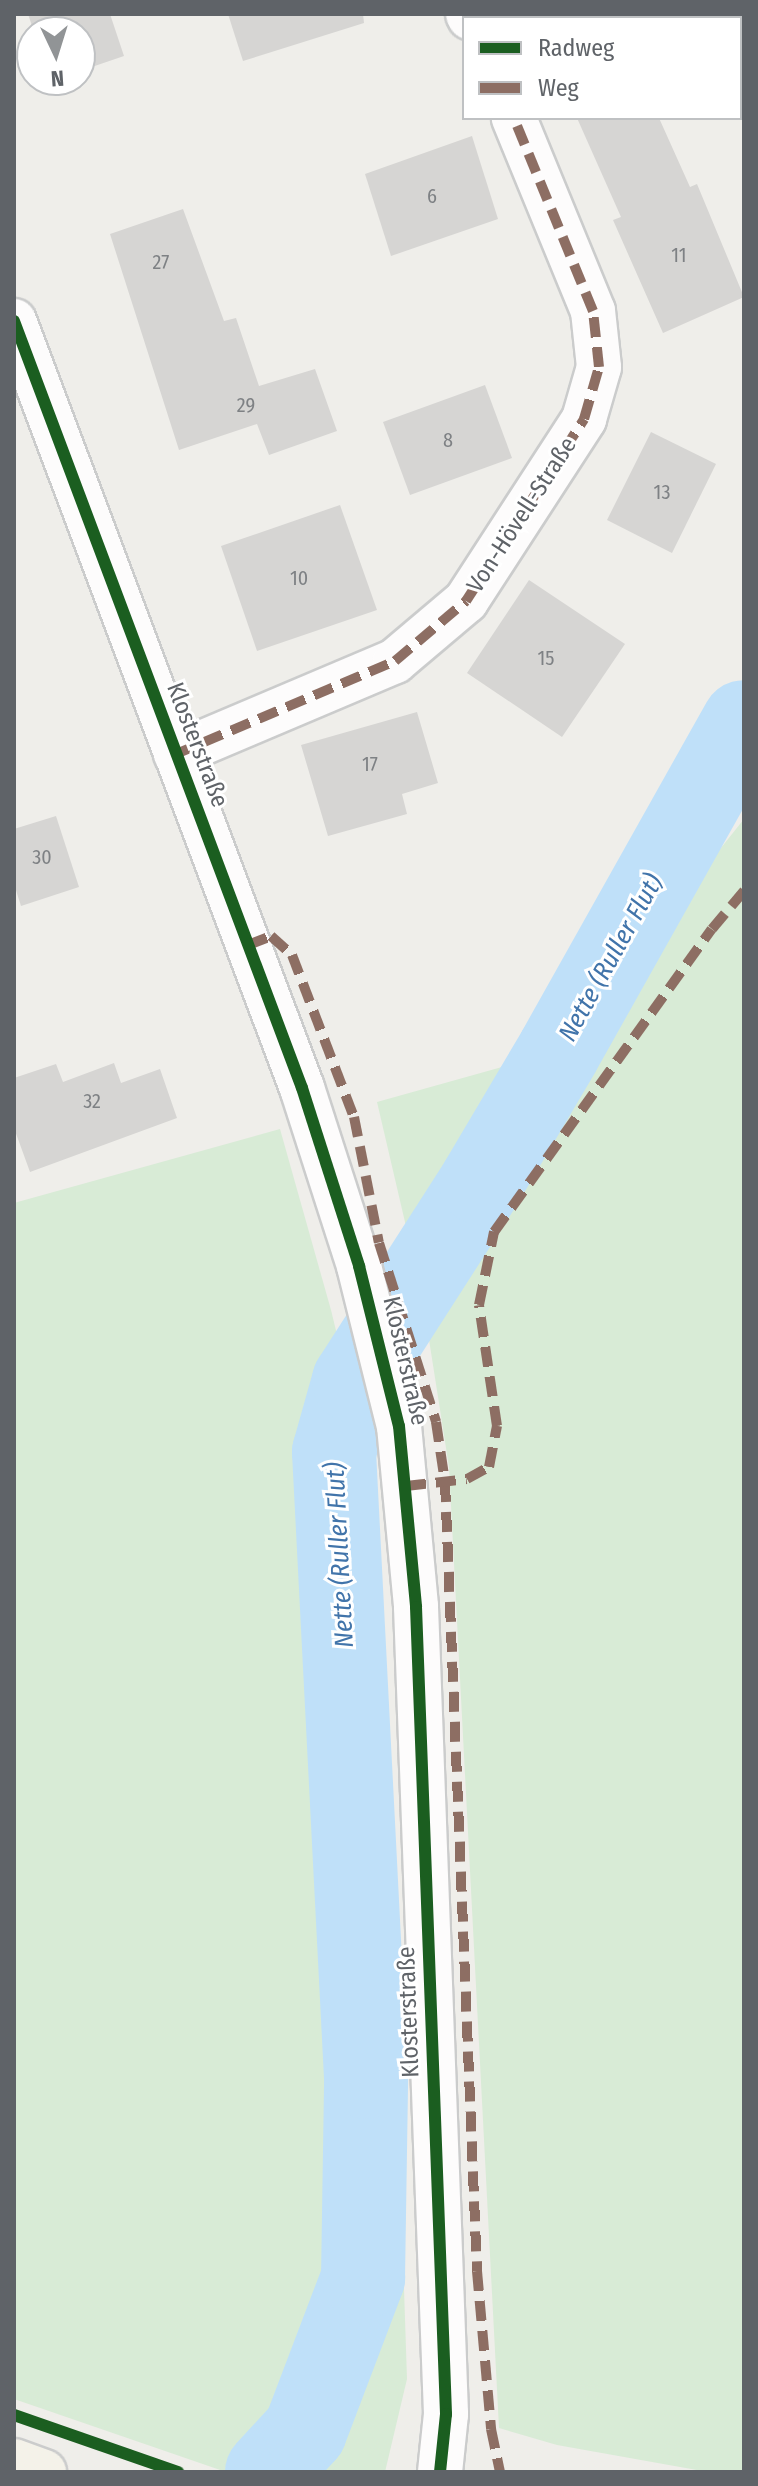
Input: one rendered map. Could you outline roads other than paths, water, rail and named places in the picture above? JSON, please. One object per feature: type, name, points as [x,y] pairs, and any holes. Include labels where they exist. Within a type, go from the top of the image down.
[{"type":"main road","points":[[14,2461],[44,2472]]},
{"type":"street","name":"Von-Hövell-Straße","points":[[176,754],[395,661],[466,601],[584,419],[599,367],[593,311],[515,120]]},
{"type":"street","name":"Klosterstraße","points":[[14,321],[302,1088],[359,1266],[399,1426],[416,1607],[446,2414],[440,2472]]},
{"type":"street","name":"Klosterstraße","points":[[446,2414],[463,2472]]},
{"type":"waterway","name":"Nette (Ruller Flut)","points":[[267,2472],[305,2431],[363,2278],[366,2077],[334,1452],[354,1381],[481,1183],[744,722]]}]
